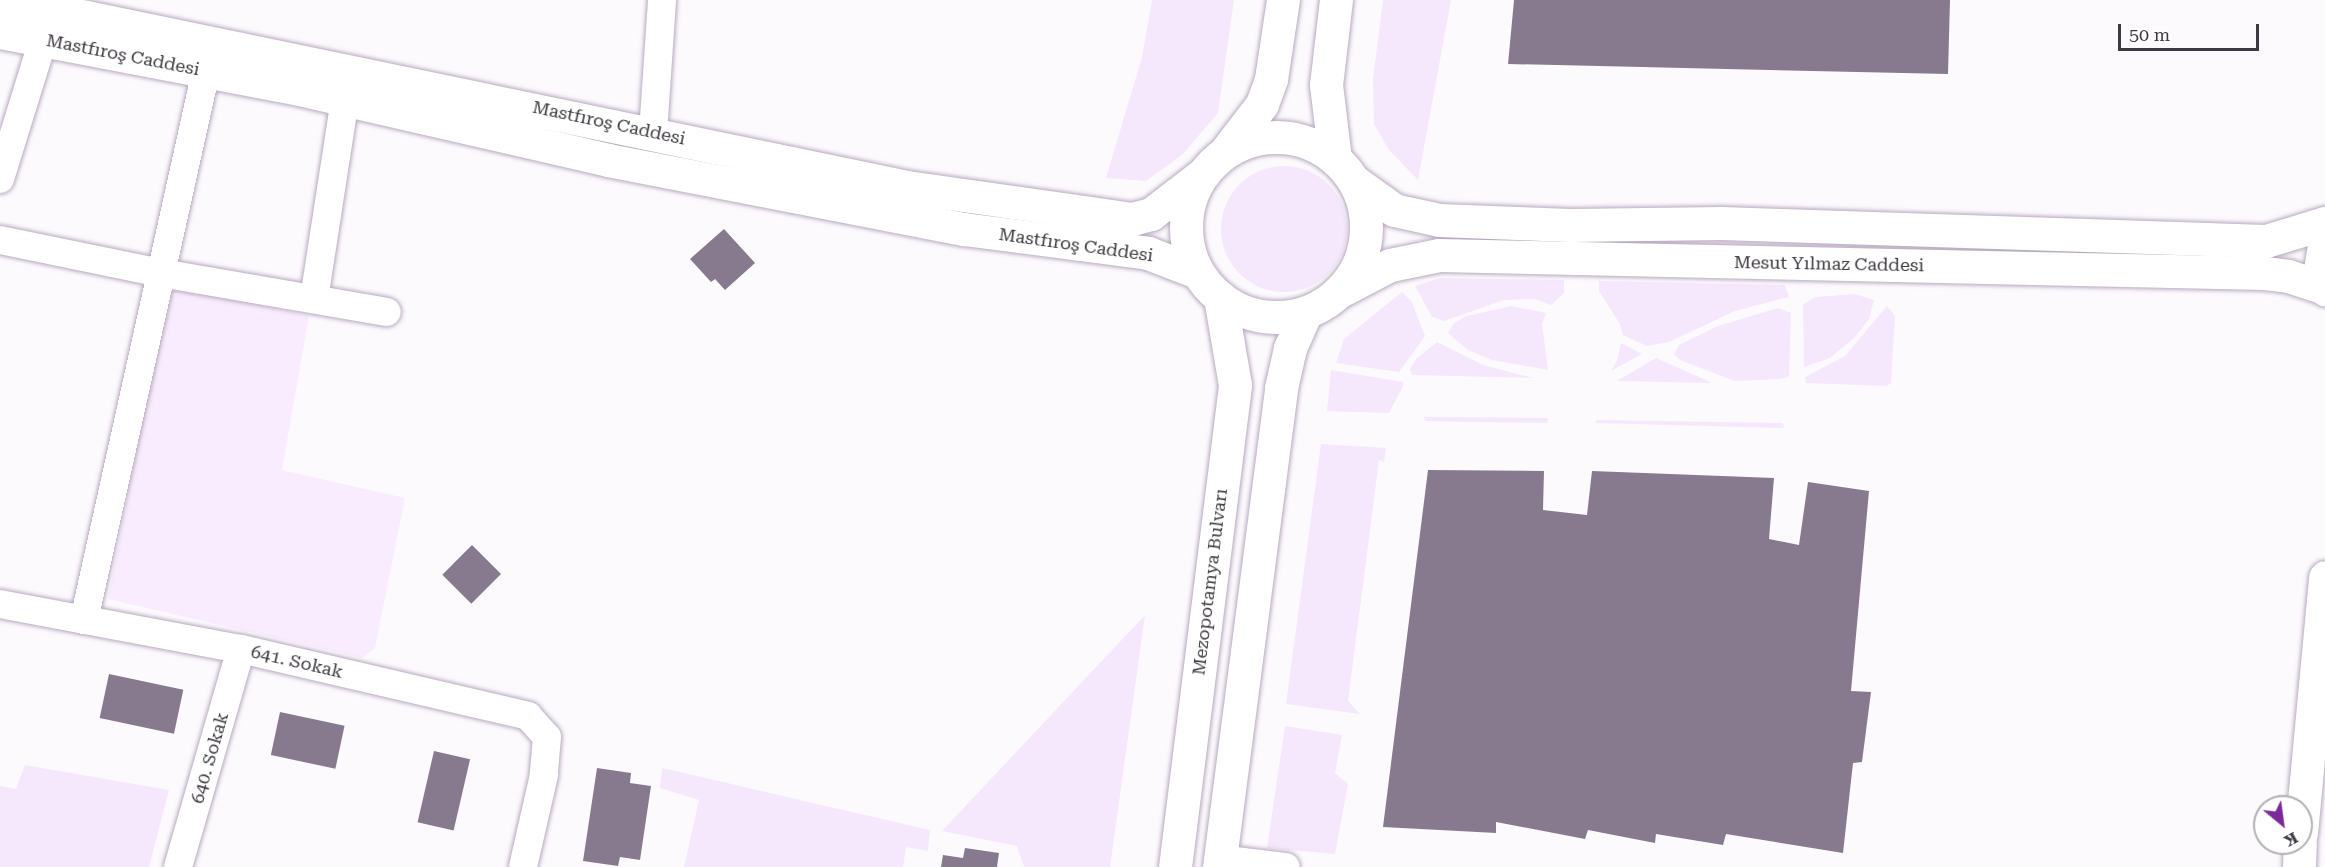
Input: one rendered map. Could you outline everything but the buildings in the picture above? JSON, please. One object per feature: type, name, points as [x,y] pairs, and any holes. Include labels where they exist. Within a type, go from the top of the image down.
[{"type":"main road","name":"Mastfıroş Caddesi","points":[[4,0],[206,71],[345,99],[608,160],[952,226],[1148,253],[1197,272]]},
{"type":"main road","points":[[1283,0],[1271,79],[1262,104],[1191,197],[1186,222],[1188,248],[1197,272],[1220,297],[1235,308],[1261,316],[1289,317],[1306,312],[1340,291],[1357,267],[1366,239],[1365,209],[1345,170],[1326,85],[1336,0]]},
{"type":"main road","name":"Mastfıroş Caddesi","points":[[0,32],[49,16],[653,132],[907,187],[1132,219],[1151,214],[1214,164]]},
{"type":"main road","points":[[1214,164],[1251,140],[1281,137],[1310,143],[1345,170]]},
{"type":"main road","name":"Mesut Yılmaz Caddesi","points":[[1345,170],[1394,210],[1438,220],[1570,225],[1721,223],[2266,241],[2325,223]]},
{"type":"main road","points":[[2325,239],[2320,269],[2325,288]]},
{"type":"main road","name":"Mesut Yılmaz Caddesi","points":[[1340,291],[1390,265],[1439,255],[2265,273],[2288,276],[2325,288]]},
{"type":"main road","name":"Mezopotamya Bulvarı","points":[[1175,867],[1235,386],[1220,297]]},
{"type":"main road","points":[[1219,863],[1281,388],[1290,348],[1306,312]]},
{"type":"main road","points":[[2305,795],[2325,577]]},
{"type":"street","points":[[653,132],[662,0]]},
{"type":"street","points":[[0,179],[49,16]]},
{"type":"street","points":[[84,620],[206,71]]},
{"type":"street","points":[[314,299],[345,99]]},
{"type":"street","points":[[0,240],[161,273],[387,312]]},
{"type":"street","name":"641. Sokak","points":[[0,604],[241,649],[528,716],[547,737],[544,775],[522,867]]},
{"type":"street","name":"640. Sokak","points":[[178,867],[241,649]]},
{"type":"street","points":[[1219,863],[1286,867]]},
{"type":"shaded area","points":[[1152,0],[1234,0],[1218,113],[1182,155],[1146,181],[1106,178],[1142,57]]},
{"type":"shaded area","points":[[1383,0],[1451,0],[1418,180],[1389,150],[1374,124],[1373,79]]},
{"type":"shaded area","points":[[1284,166],[1308,171],[1329,184],[1342,205],[1347,229],[1342,253],[1329,274],[1308,287],[1284,292],[1260,287],[1239,274],[1226,253],[1221,229],[1226,205],[1239,184],[1260,171]]},
{"type":"shaded area","points":[[1440,278],[1564,280],[1564,293],[1551,305],[1535,299],[1504,300],[1444,321],[1432,317],[1415,286]]},
{"type":"shaded area","points":[[1599,281],[1785,285],[1789,297],[1735,311],[1669,342],[1647,346],[1623,335],[1620,324],[1599,291]]},
{"type":"shaded area","points":[[168,286],[309,316],[282,470],[405,498],[375,648],[362,658],[108,599]]},
{"type":"shaded area","points":[[1402,292],[1412,302],[1425,336],[1399,372],[1336,363],[1344,339]]},
{"type":"shaded area","points":[[1855,294],[1874,300],[1869,319],[1855,337],[1830,358],[1804,367],[1803,304],[1816,297]]},
{"type":"shaded area","points":[[1511,306],[1546,313],[1542,324],[1548,370],[1492,360],[1468,350],[1448,333],[1454,323],[1467,316]]},
{"type":"shaded area","points":[[1887,306],[1895,316],[1891,383],[1887,386],[1806,383],[1805,377],[1845,356]]},
{"type":"shaded area","points":[[1778,308],[1791,313],[1789,376],[1781,379],[1735,381],[1680,360],[1674,354],[1679,345],[1718,326]]},
{"type":"shaded area","points":[[1437,342],[1483,365],[1533,378],[1412,375],[1410,369],[1417,358]]},
{"type":"shaded area","points":[[1621,343],[1642,354],[1611,371],[1617,361]]},
{"type":"shaded area","points":[[1656,358],[1708,381],[1710,383],[1617,381]]},
{"type":"shaded area","points":[[1331,370],[1403,382],[1403,386],[1389,413],[1327,411]]},
{"type":"shaded area","points":[[1424,417],[1547,418],[1548,420],[1547,423],[1425,421]]},
{"type":"shaded area","points":[[1597,420],[1782,423],[1784,425],[1783,428],[1595,423]]},
{"type":"shaded area","points":[[1321,444],[1386,448],[1384,462],[1379,460],[1348,701],[1360,714],[1286,704]]},
{"type":"shaded area","points":[[1145,615],[1110,867],[1024,867],[1017,846],[942,831]]},
{"type":"shaded area","points":[[1285,726],[1342,735],[1335,773],[1348,784],[1335,854],[1267,848]]},
{"type":"shaded area","points":[[25,765],[169,790],[149,867],[0,867],[0,786],[16,789]]},
{"type":"shaded area","points":[[662,768],[930,830],[928,851],[906,847],[903,867],[684,867],[699,800],[660,788]]}]
